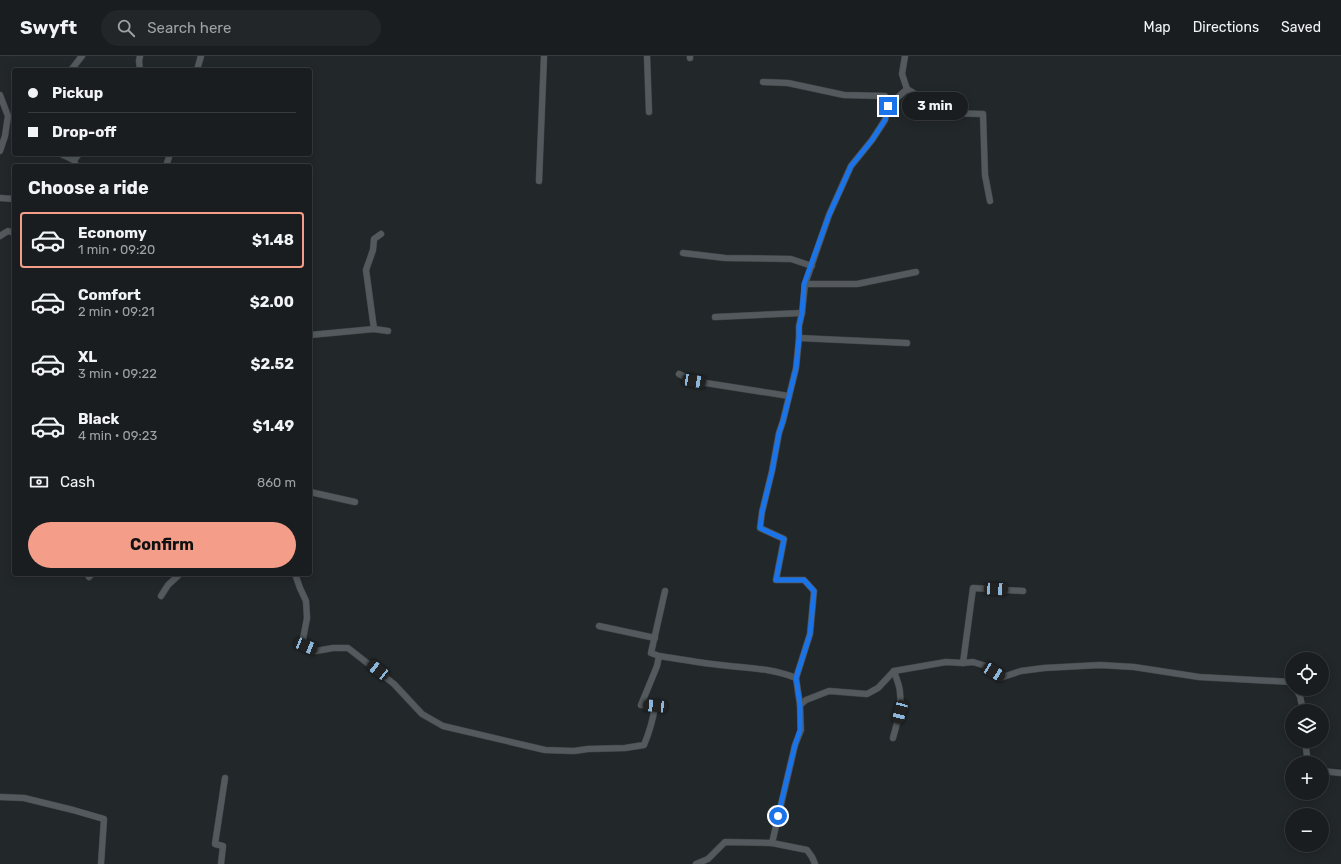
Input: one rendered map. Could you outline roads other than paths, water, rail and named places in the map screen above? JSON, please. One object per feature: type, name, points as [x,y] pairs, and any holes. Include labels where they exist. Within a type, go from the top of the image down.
[{"type":"street","points":[[73,68],[82,56]]},
{"type":"street","points":[[140,56],[140,68]]},
{"type":"street","points":[[197,68],[201,56]]},
{"type":"street","points":[[539,181],[544,56]]},
{"type":"street","points":[[647,56],[649,112]]},
{"type":"street","points":[[906,56],[902,74],[907,89],[946,113],[983,114],[985,175],[990,201]]},
{"type":"street","points":[[763,82],[788,83],[844,95],[885,96],[892,103]]},
{"type":"street","points":[[772,844],[795,745],[800,730],[800,705],[796,678],[810,634],[814,591],[804,580],[776,580],[784,539],[760,528],[762,512],[779,433],[796,368],[804,284],[812,266],[829,215],[851,166],[872,140],[885,120],[888,106],[907,89]]},
{"type":"street","points":[[0,96],[11,116],[0,151]]},
{"type":"street","points":[[64,156],[75,163]]},
{"type":"street","points":[[0,198],[12,199]]},
{"type":"street","points":[[0,236],[8,232],[12,233]]},
{"type":"street","points":[[374,329],[366,270],[374,239],[381,234]]},
{"type":"street","points":[[683,253],[725,258],[792,259],[812,266]]},
{"type":"street","points":[[804,284],[856,284],[916,272]]},
{"type":"street","points":[[715,317],[802,313]]},
{"type":"street","points":[[312,335],[374,329],[388,331]]},
{"type":"street","points":[[799,338],[907,343]]},
{"type":"street","points":[[679,374],[694,381],[789,396]]},
{"type":"street","points":[[312,492],[355,502]]},
{"type":"street","points":[[161,596],[168,585],[178,576]]},
{"type":"street","points":[[296,576],[306,601],[307,618],[303,639],[306,646],[316,651],[333,648],[348,648],[394,684],[422,714],[443,726],[545,750],[574,751],[588,748],[625,748],[644,745],[652,722],[655,706],[641,705],[657,666],[659,656]]},
{"type":"street","points":[[963,663],[973,588],[1023,591]]},
{"type":"street","points":[[665,591],[651,653],[659,656],[719,665],[761,668],[796,678]]},
{"type":"street","points":[[599,626],[655,638]]},
{"type":"street","points":[[800,705],[812,698],[830,691],[867,694],[878,688],[894,671],[946,662],[973,662],[986,666],[1003,677],[1021,670],[1100,665],[1134,667],[1199,678],[1285,682]]},
{"type":"street","points":[[893,738],[901,703],[900,692],[894,671]]},
{"type":"street","points":[[1329,772],[1341,773]]},
{"type":"street","points":[[221,864],[223,846],[215,844],[225,778]]},
{"type":"street","points":[[0,797],[24,798],[104,819],[101,864]]},
{"type":"street","points":[[696,864],[708,859],[725,842],[772,844],[806,850],[812,857],[814,864]]}]
